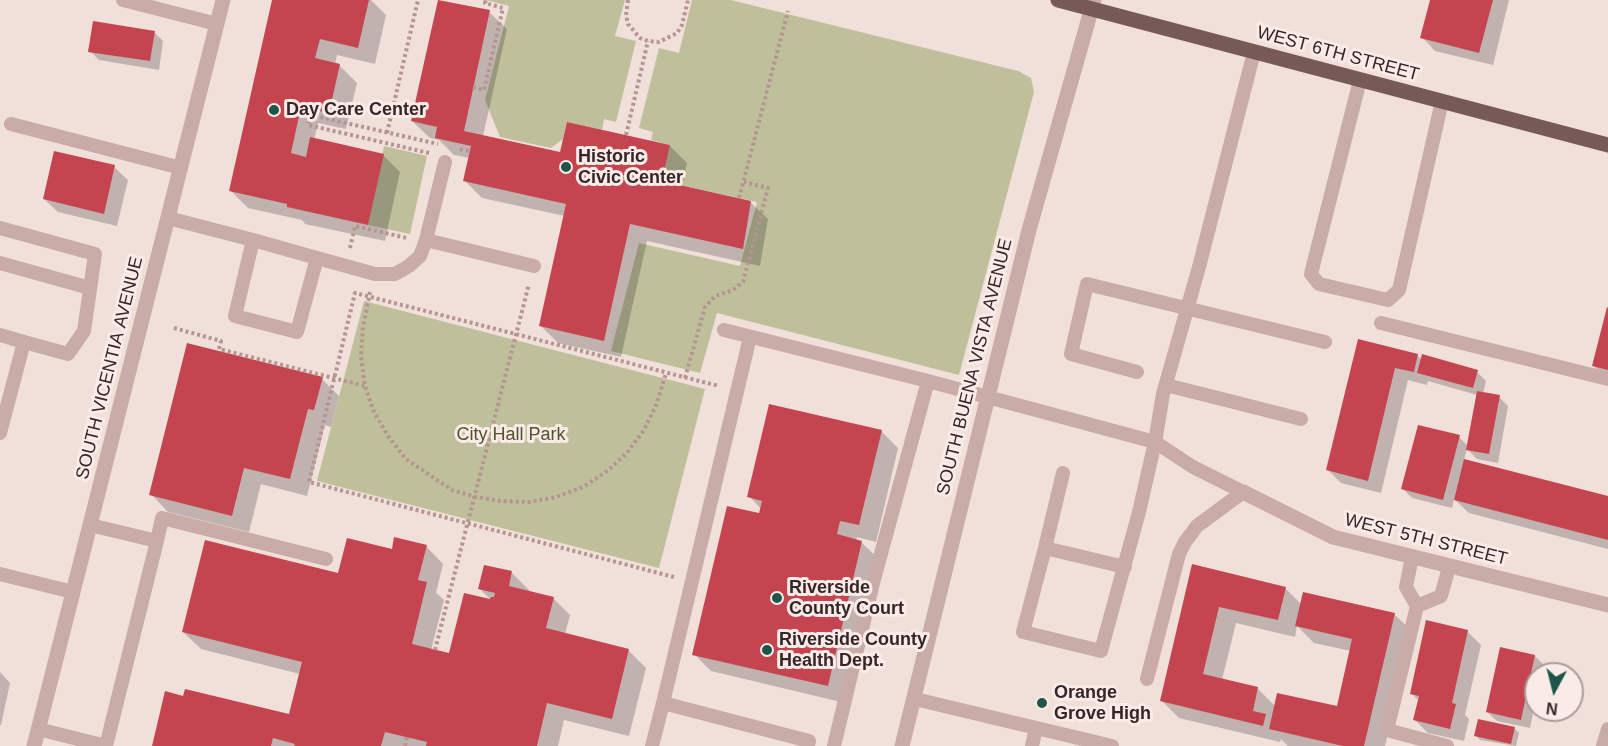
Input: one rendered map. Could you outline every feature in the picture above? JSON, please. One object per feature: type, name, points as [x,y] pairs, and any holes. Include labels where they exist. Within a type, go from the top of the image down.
[{"type":"main road","name":"WEST 6TH STREET","points":[[1058,0],[1093,5],[1254,52],[1608,145]]},
{"type":"street","name":"SOUTH VICENTIA AVENUE","points":[[34,746],[223,0]]},
{"type":"street","name":"SOUTH BUENA VISTA AVENUE","points":[[902,746],[1041,183],[1093,5]]},
{"type":"street","name":"WEST 5TH STREET","points":[[1243,492],[1333,537],[1608,605]]},
{"type":"lane","points":[[123,0],[146,3],[217,24]]},
{"type":"lane","points":[[1063,473],[1023,632],[1101,651],[1139,512],[1166,385],[1254,52]]},
{"type":"lane","points":[[1360,80],[1311,274],[1319,284],[1388,300],[1399,290],[1442,101]]},
{"type":"lane","points":[[11,124],[181,168]]},
{"type":"lane","points":[[168,218],[375,274],[395,274],[420,256],[445,162]]},
{"type":"lane","points":[[0,228],[95,254],[84,331],[68,354],[0,335]]},
{"type":"lane","points":[[253,240],[235,316],[297,332],[317,258]]},
{"type":"lane","points":[[426,240],[534,266]]},
{"type":"lane","points":[[0,263],[90,288]]},
{"type":"lane","points":[[1137,372],[1071,354],[1087,284],[1325,342]]},
{"type":"lane","points":[[1381,323],[1608,379]]},
{"type":"lane","points":[[724,330],[928,381],[1155,442],[1193,467],[1243,492],[1197,526],[1179,554],[1147,679]]},
{"type":"lane","points":[[651,746],[750,337]]},
{"type":"lane","points":[[0,433],[24,342]]},
{"type":"lane","points":[[663,703],[808,743],[832,746],[873,583],[928,381]]},
{"type":"lane","points":[[1166,385],[1301,419]]},
{"type":"lane","points":[[38,729],[106,746],[162,518],[326,559]]},
{"type":"lane","points":[[90,525],[157,542]]},
{"type":"lane","points":[[1045,548],[1125,567]]},
{"type":"lane","points":[[1412,557],[1406,587],[1417,606],[1387,730],[1447,746]]},
{"type":"lane","points":[[1417,606],[1441,596],[1449,567]]},
{"type":"lane","points":[[0,574],[73,592]]},
{"type":"lane","points":[[915,699],[1112,746]]},
{"type":"lane","points":[[1032,746],[1036,728]]},
{"type":"lane","points":[[1603,746],[1608,729]]},
{"type":"path","points":[[387,133],[418,0]]},
{"type":"path","points":[[628,0],[626,15],[628,24],[640,38],[658,42],[677,33],[682,25],[688,0]]},
{"type":"path","points":[[473,87],[484,90],[503,8],[485,4]]},
{"type":"path","points":[[739,198],[788,11]]},
{"type":"path","points":[[626,135],[648,41]]},
{"type":"path","points":[[432,154],[308,125],[311,115],[444,146]]},
{"type":"path","points":[[455,148],[470,151]]},
{"type":"path","points":[[685,378],[705,307],[715,296],[733,290],[743,282],[768,188],[744,182]]},
{"type":"path","points":[[350,250],[356,226],[411,239]]},
{"type":"path","points":[[435,650],[534,266]]},
{"type":"path","points":[[375,274],[363,327],[361,356],[364,386],[374,412],[388,436],[406,459],[452,490],[501,501],[529,502],[556,497],[583,487],[606,472],[627,453],[644,430],[657,403],[666,373]]},
{"type":"path","points":[[692,582],[309,482],[355,294],[737,391]]},
{"type":"path","points":[[174,328],[221,341],[219,349],[364,386]]},
{"type":"path","points":[[405,746],[407,737]]},
{"type":"green space","points":[[486,0],[625,0],[615,36],[636,41],[616,122],[604,119],[602,130],[567,122],[563,139],[551,148],[500,137],[485,100],[509,6]]},
{"type":"green space","points":[[692,0],[731,0],[1018,71],[1031,78],[1034,92],[959,375],[717,313],[700,373],[611,351],[639,243],[740,266],[757,202],[662,181],[670,145],[651,140],[653,132],[639,128],[659,48],[679,53]]},
{"type":"green space","points":[[384,146],[427,156],[410,234],[368,225]]},
{"type":"green space","name":"City Hall Park","points":[[364,301],[705,389],[659,568],[317,481]]},
{"type":"building","name":"Day Care Center","points":[[272,0],[369,0],[358,48],[320,39],[315,58],[340,64],[329,113],[301,107],[291,153],[306,157],[310,137],[384,154],[368,225],[229,191]]},
{"type":"building","name":"Historic Civic Center","points":[[438,0],[490,10],[464,131],[560,152],[567,122],[670,145],[662,181],[751,201],[743,249],[630,224],[604,341],[539,326],[566,204],[463,181],[471,146],[435,138],[437,127],[411,121]]},
{"type":"building","points":[[1430,0],[1493,0],[1479,53],[1420,38]]},
{"type":"building","points":[[93,21],[155,31],[150,61],[88,52]]},
{"type":"building","points":[[54,151],[115,165],[104,214],[43,199]]},
{"type":"building","points":[[1608,308],[1608,370],[1592,366]]},
{"type":"building","points":[[1358,339],[1418,354],[1414,372],[1395,368],[1368,481],[1326,470]]},
{"type":"building","points":[[187,343],[323,377],[314,410],[308,409],[290,479],[244,468],[232,516],[149,495]]},
{"type":"building","points":[[1422,354],[1478,370],[1473,388],[1417,373]]},
{"type":"building","points":[[1477,391],[1500,395],[1489,454],[1466,450]]},
{"type":"building","name":"Riverside County Court","points":[[769,404],[882,430],[859,525],[840,521],[837,534],[862,541],[828,686],[692,655],[727,506],[759,513],[762,501],[747,497]]},
{"type":"building","points":[[1418,425],[1460,435],[1443,500],[1401,489]]},
{"type":"building","points":[[1464,459],[1608,496],[1608,540],[1454,500]]},
{"type":"building","points":[[394,537],[427,545],[418,580],[427,582],[412,644],[449,653],[464,593],[490,599],[494,597],[495,593],[478,589],[484,565],[512,571],[509,586],[554,597],[546,628],[629,649],[612,719],[547,703],[537,746],[426,746],[427,742],[385,732],[381,746],[294,746],[295,744],[273,738],[271,746],[152,746],[165,691],[183,696],[185,689],[289,714],[302,662],[182,632],[205,540],[338,573],[347,538],[392,549]]},
{"type":"building","points":[[1192,564],[1286,587],[1278,620],[1219,607],[1203,674],[1258,687],[1253,711],[1266,714],[1263,726],[1160,701]]},
{"type":"building","points":[[1303,592],[1395,613],[1364,746],[1343,746],[1269,729],[1277,693],[1337,706],[1352,639],[1295,626]]},
{"type":"building","points":[[1426,620],[1468,630],[1452,703],[1456,704],[1450,729],[1413,720],[1419,696],[1410,694]]},
{"type":"building","points":[[1500,647],[1535,655],[1533,662],[1524,662],[1524,706],[1521,720],[1486,712]]},
{"type":"building","points":[[1478,719],[1515,727],[1511,744],[1474,736]]},
{"type":"place","name":"Day Care Center","points":[[274,110]]},
{"type":"place","name":"Historic Civic Center","points":[[566,167]]},
{"type":"place","name":"Riverside County Court","points":[[777,598]]},
{"type":"place","name":"Riverside County Health Dept.","points":[[767,650]]},
{"type":"place","name":"Orange Grove High","points":[[1042,703]]}]
